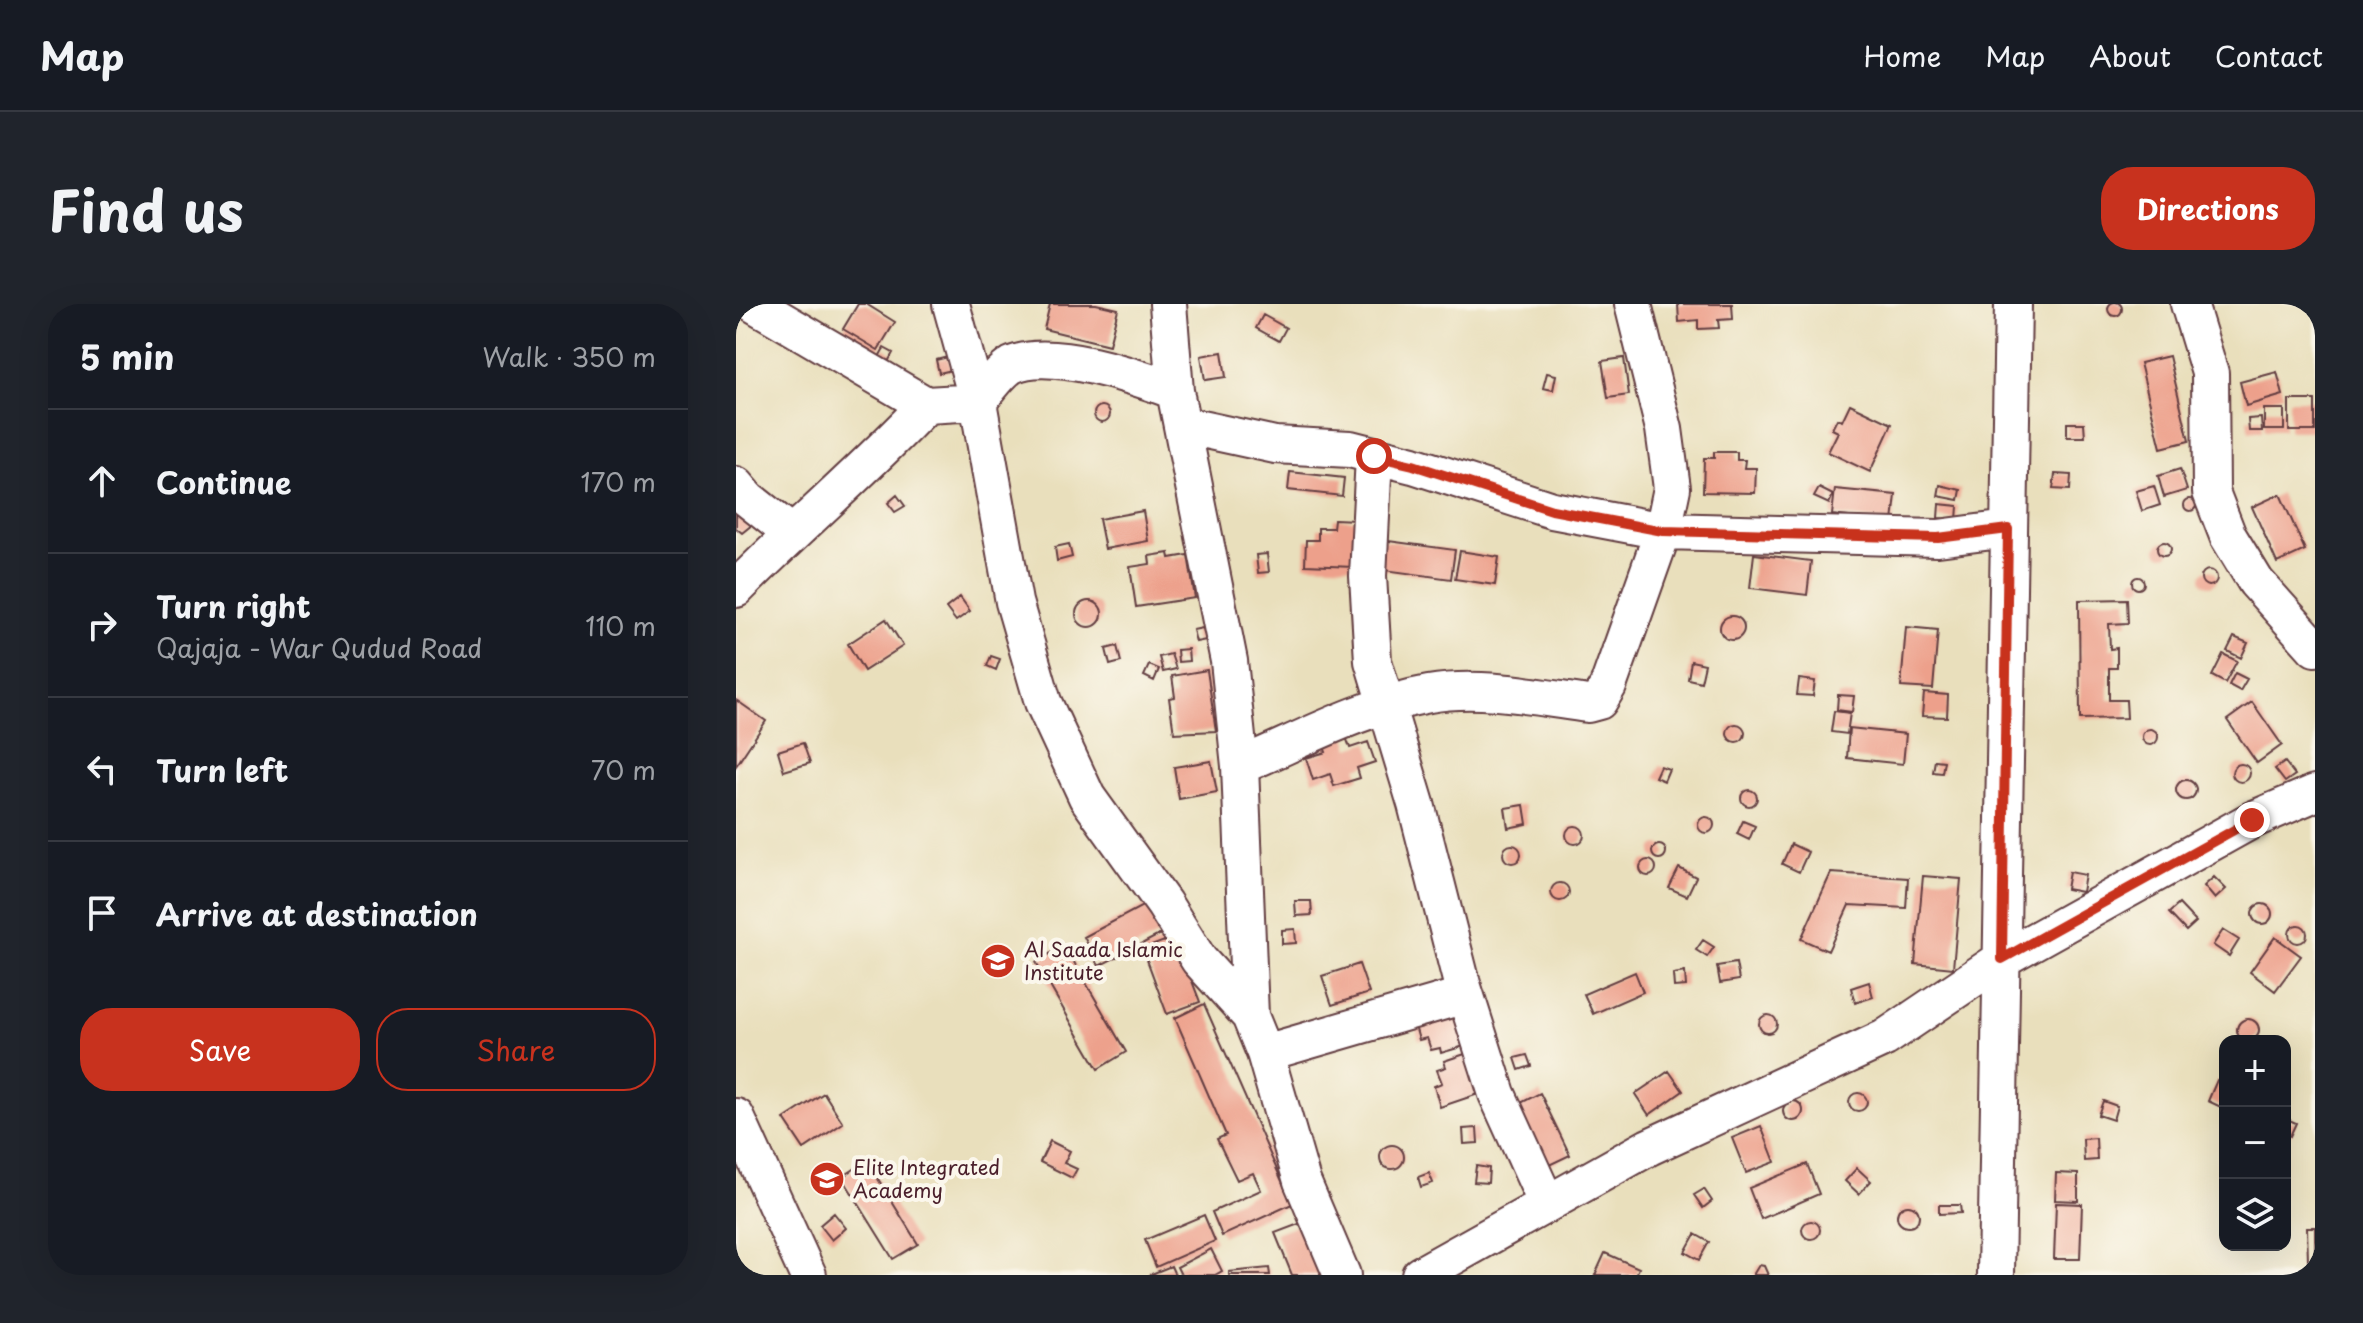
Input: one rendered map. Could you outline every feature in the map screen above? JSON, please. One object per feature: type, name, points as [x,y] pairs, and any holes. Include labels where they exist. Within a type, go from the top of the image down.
[{"type":"street","points":[[754,304],[926,405],[978,402],[1012,365],[1053,360],[1108,369],[1179,408],[1275,445],[1350,449],[1413,465],[1552,510],[1663,531],[1938,538],[2008,529]]},
{"type":"street","points":[[951,304],[978,402],[1014,602],[1043,702],[1087,797],[1164,904],[1199,960],[1250,1016]]},
{"type":"street","points":[[1168,304],[1179,408],[1229,661],[1240,766],[1250,1016],[1265,1053],[1302,1181],[1342,1275]]},
{"type":"street","points":[[1240,766],[1385,704],[1432,694],[1484,693],[1588,704],[1599,701],[1608,686],[1663,531],[1672,488],[1664,429],[1633,304]]},
{"type":"street","points":[[1996,1275],[2013,304]]},
{"type":"street","points":[[2189,304],[2210,373],[2211,492],[2228,536],[2256,582],[2315,648]]},
{"type":"street","points":[[736,589],[791,533],[871,464],[926,405]]},
{"type":"street","points":[[1374,456],[1368,576],[1373,661],[1416,804],[1465,995],[1497,1094],[1547,1204]]},
{"type":"street","points":[[736,485],[748,499],[791,533]]},
{"type":"street","points":[[1420,1275],[1649,1147],[1885,1038],[2002,959],[2252,820],[2315,793]]},
{"type":"street","points":[[1265,1053],[1465,995]]},
{"type":"street","points":[[736,1117],[808,1275]]},
{"type":"building","points":[[2115,302],[2122,309],[2115,316],[2108,309]]},
{"type":"building","points":[[858,304],[866,304],[895,322],[878,350],[843,329]]},
{"type":"building","points":[[1050,304],[1096,304],[1118,309],[1109,345],[1044,329]]},
{"type":"building","points":[[1678,304],[1732,304],[1733,319],[1718,320],[1719,328],[1698,329],[1698,320],[1679,322]]},
{"type":"building","points":[[1263,315],[1286,328],[1279,341],[1256,328]]},
{"type":"building","points":[[884,348],[893,353],[888,362],[879,357]]},
{"type":"building","points":[[1222,352],[1226,377],[1205,380],[1201,356]]},
{"type":"building","points":[[2169,356],[2189,441],[2161,448],[2140,363]]},
{"type":"building","points":[[948,357],[952,370],[939,373],[936,360]]},
{"type":"building","points":[[1624,358],[1629,395],[1608,398],[1602,361]]},
{"type":"building","points":[[2277,372],[2283,395],[2246,406],[2240,382]]},
{"type":"building","points":[[1547,373],[1556,375],[1553,390],[1543,388]]},
{"type":"building","points":[[2289,400],[2315,400],[2315,431],[2289,431]]},
{"type":"building","points":[[1850,404],[1892,424],[1870,472],[1828,452],[1838,432],[1832,429],[1837,419],[1842,421]]},
{"type":"building","points":[[1102,406],[1108,408],[1108,420],[1102,422],[1096,420],[1094,414],[1096,408]]},
{"type":"building","points":[[2264,409],[2284,409],[2284,430],[2264,430]]},
{"type":"building","points":[[2261,418],[2262,431],[2249,431],[2248,419]]},
{"type":"building","points":[[2067,423],[2084,423],[2085,437],[2067,437]]},
{"type":"building","points":[[1714,452],[1737,452],[1737,460],[1745,460],[1744,468],[1756,468],[1755,493],[1703,492],[1704,458],[1714,458]]},
{"type":"building","points":[[2180,469],[2187,490],[2164,497],[2158,476]]},
{"type":"building","points":[[1290,472],[1344,478],[1342,496],[1288,490]]},
{"type":"building","points":[[2055,474],[2071,475],[2070,490],[2053,489]]},
{"type":"building","points":[[1940,485],[1961,490],[1959,500],[1938,496]]},
{"type":"building","points":[[2154,486],[2160,505],[2142,511],[2136,491]]},
{"type":"building","points":[[1819,488],[1833,495],[1829,504],[1814,497]]},
{"type":"building","points":[[1835,489],[1896,495],[1893,522],[1832,515]]},
{"type":"building","points":[[2280,494],[2305,550],[2277,563],[2252,507]]},
{"type":"building","points":[[897,495],[905,506],[895,512],[888,503]]},
{"type":"building","points":[[2190,499],[2196,505],[2190,511],[2184,505]]},
{"type":"building","points":[[736,501],[753,524],[742,533],[736,528]]},
{"type":"building","points":[[1939,504],[1958,506],[1957,520],[1938,518]]},
{"type":"building","points":[[1143,511],[1148,541],[1105,549],[1099,519]]},
{"type":"building","points":[[1334,519],[1356,520],[1354,567],[1305,565],[1306,540],[1318,540],[1318,528],[1333,528]]},
{"type":"building","points":[[1381,540],[1455,550],[1451,579],[1377,569]]},
{"type":"building","points":[[2164,542],[2171,549],[2164,556],[2157,549]]},
{"type":"building","points":[[1069,544],[1072,557],[1057,561],[1055,547]]},
{"type":"building","points":[[1460,551],[1499,557],[1495,585],[1455,579]]},
{"type":"building","points":[[1169,553],[1170,558],[1188,555],[1195,598],[1136,607],[1130,567],[1150,564],[1149,556]]},
{"type":"building","points":[[1267,554],[1269,572],[1258,573],[1256,555]]},
{"type":"building","points":[[1754,554],[1811,561],[1807,595],[1750,588]]},
{"type":"building","points":[[2209,570],[2215,572],[2215,584],[2209,586],[2203,584],[2201,578],[2203,572]]},
{"type":"building","points":[[2133,578],[2143,578],[2143,588],[2133,588]]},
{"type":"building","points":[[960,597],[970,611],[956,621],[946,608]]},
{"type":"building","points":[[2127,599],[2128,623],[2109,624],[2110,649],[2117,648],[2117,668],[2109,668],[2109,700],[2126,700],[2127,718],[2080,719],[2079,600]]},
{"type":"building","points":[[1089,601],[1099,604],[1102,614],[1099,624],[1089,627],[1079,624],[1076,614],[1079,604]]},
{"type":"building","points":[[1732,616],[1743,623],[1744,628],[1737,639],[1732,640],[1721,633],[1720,628],[1727,617]]},
{"type":"building","points":[[886,619],[903,646],[864,671],[848,644]]},
{"type":"building","points":[[1906,627],[1938,630],[1933,689],[1901,687]]},
{"type":"building","points":[[1203,628],[1206,640],[1196,642],[1193,630]]},
{"type":"building","points":[[2234,637],[2248,643],[2241,658],[2227,651]]},
{"type":"building","points":[[1117,646],[1121,662],[1110,665],[1106,649]]},
{"type":"building","points":[[1188,649],[1189,661],[1178,662],[1177,650]]},
{"type":"building","points":[[1171,654],[1176,669],[1163,672],[1159,657]]},
{"type":"building","points":[[2223,654],[2237,661],[2225,683],[2212,676]]},
{"type":"building","points":[[991,656],[1000,659],[996,670],[987,666]]},
{"type":"building","points":[[1691,661],[1705,664],[1701,682],[1688,679]]},
{"type":"building","points":[[1149,665],[1159,669],[1154,681],[1144,676]]},
{"type":"building","points":[[1207,670],[1216,731],[1174,733],[1169,698],[1175,697],[1172,676]]},
{"type":"building","points":[[2235,673],[2247,679],[2240,691],[2229,685]]},
{"type":"building","points":[[1799,679],[1815,681],[1813,696],[1797,695]]},
{"type":"building","points":[[1924,693],[1948,695],[1947,717],[1922,716]]},
{"type":"building","points":[[1838,695],[1854,696],[1852,712],[1837,710]]},
{"type":"building","points":[[736,700],[766,721],[736,766]]},
{"type":"building","points":[[2252,702],[2282,745],[2257,763],[2227,720]]},
{"type":"building","points":[[1834,711],[1850,713],[1847,734],[1831,732]]},
{"type":"building","points":[[1736,724],[1745,733],[1736,742],[1727,733]]},
{"type":"building","points":[[1849,728],[1906,734],[1903,764],[1847,758]]},
{"type":"building","points":[[2150,729],[2158,737],[2150,745],[2142,737]]},
{"type":"building","points":[[1346,737],[1350,748],[1368,742],[1375,762],[1357,768],[1360,778],[1334,786],[1330,774],[1313,780],[1306,758],[1326,752],[1323,744]]},
{"type":"building","points":[[803,743],[810,763],[784,771],[778,751]]},
{"type":"building","points":[[1935,760],[1944,761],[1942,773],[1933,772]]},
{"type":"building","points":[[1211,761],[1217,792],[1179,799],[1174,767]]},
{"type":"building","points":[[2285,762],[2295,775],[2285,782],[2275,769]]},
{"type":"building","points":[[2241,764],[2250,773],[2241,782],[2232,773]]},
{"type":"building","points":[[1660,766],[1669,769],[1664,781],[1655,777]]},
{"type":"building","points":[[2186,780],[2193,783],[2196,790],[2193,797],[2186,800],[2179,797],[2176,790],[2179,783]]},
{"type":"building","points":[[1749,790],[1755,792],[1755,804],[1749,806],[1743,804],[1741,798],[1743,792]]},
{"type":"building","points":[[1524,805],[1527,824],[1508,828],[1505,808]]},
{"type":"building","points":[[1706,817],[1712,819],[1712,831],[1706,833],[1700,831],[1698,825],[1700,819]]},
{"type":"building","points":[[1743,821],[1755,826],[1749,840],[1737,834]]},
{"type":"building","points":[[1575,826],[1584,835],[1575,844],[1566,835]]},
{"type":"building","points":[[1791,844],[1808,852],[1799,872],[1782,864]]},
{"type":"building","points":[[1512,845],[1521,854],[1512,863],[1503,854]]},
{"type":"building","points":[[1659,845],[1666,852],[1659,859],[1652,852]]},
{"type":"building","points":[[1648,860],[1656,868],[1648,876],[1640,868]]},
{"type":"building","points":[[1679,868],[1696,877],[1687,896],[1669,888]]},
{"type":"building","points":[[2069,872],[2085,875],[2082,892],[2066,889]]},
{"type":"building","points":[[1831,873],[1908,878],[1906,908],[1849,905],[1828,951],[1801,939]]},
{"type":"building","points":[[1923,876],[1961,879],[1953,968],[1915,964]]},
{"type":"building","points":[[2214,877],[2226,889],[2215,899],[2204,886]]},
{"type":"building","points":[[1560,883],[1569,892],[1560,901],[1551,892]]},
{"type":"building","points":[[1295,901],[1311,901],[1312,915],[1296,916]]},
{"type":"building","points":[[1148,903],[1163,933],[1099,966],[1084,937]]},
{"type":"building","points":[[2179,904],[2196,922],[2186,931],[2169,913]]},
{"type":"building","points":[[2262,904],[2269,907],[2272,914],[2269,921],[2262,924],[2255,921],[2252,914],[2255,907]]},
{"type":"building","points":[[2298,925],[2307,934],[2298,943],[2289,934]]},
{"type":"building","points":[[1295,929],[1296,943],[1282,944],[1282,930]]},
{"type":"building","points":[[2223,930],[2239,940],[2229,956],[2213,945]]},
{"type":"building","points":[[1175,937],[1200,1002],[1167,1014],[1143,949]]},
{"type":"building","points":[[2275,937],[2301,956],[2275,991],[2250,972]]},
{"type":"building","points":[[1703,940],[1714,947],[1707,957],[1696,950]]},
{"type":"building","points":[[1064,945],[1126,1052],[1098,1069],[1036,962]]},
{"type":"building","points":[[1736,963],[1739,980],[1720,983],[1717,966]]},
{"type":"building","points":[[1359,964],[1369,993],[1332,1005],[1322,976]]},
{"type":"building","points":[[1635,972],[1643,992],[1593,1014],[1584,994]]},
{"type":"building","points":[[1685,972],[1686,986],[1674,987],[1673,974]]},
{"type":"building","points":[[1869,982],[1873,997],[1855,1003],[1851,988]]},
{"type":"building","points":[[1204,1004],[1292,1204],[1222,1236],[1212,1212],[1261,1190],[1253,1173],[1237,1180],[1217,1139],[1226,1135],[1175,1018]]},
{"type":"building","points":[[1459,1005],[1471,1044],[1441,1053],[1440,1048],[1431,1050],[1427,1038],[1419,1040],[1413,1019]]},
{"type":"building","points":[[1768,1015],[1777,1024],[1768,1033],[1759,1024]]},
{"type":"building","points":[[2244,1020],[2252,1020],[2258,1026],[2257,1035],[2238,1034],[2238,1026]]},
{"type":"building","points":[[1474,1051],[1487,1091],[1440,1107],[1434,1086],[1442,1083],[1437,1070],[1446,1067],[1444,1061]]},
{"type":"building","points":[[1527,1055],[1531,1066],[1519,1070],[1515,1058]]},
{"type":"building","points":[[1669,1071],[1683,1091],[1649,1115],[1635,1094]]},
{"type":"building","points":[[2217,1080],[2219,1106],[2208,1101]]},
{"type":"building","points":[[824,1093],[843,1123],[804,1149],[784,1119]]},
{"type":"building","points":[[1540,1093],[1570,1155],[1545,1167],[1515,1106]]},
{"type":"building","points":[[1858,1093],[1867,1102],[1858,1111],[1849,1102]]},
{"type":"building","points":[[1793,1101],[1800,1104],[1803,1111],[1800,1118],[1793,1121],[1786,1118],[1783,1111],[1786,1104]]},
{"type":"building","points":[[2103,1101],[2117,1106],[2113,1120],[2098,1115]]},
{"type":"building","points":[[1761,1126],[1775,1162],[1746,1173],[1732,1138]]},
{"type":"building","points":[[1477,1128],[1478,1143],[1464,1144],[1463,1129]]},
{"type":"building","points":[[2096,1138],[2097,1160],[2084,1161],[2083,1139]]},
{"type":"building","points":[[1050,1141],[1070,1151],[1064,1163],[1077,1169],[1072,1178],[1040,1162]]},
{"type":"building","points":[[1392,1145],[1400,1149],[1404,1157],[1400,1165],[1392,1169],[1384,1165],[1380,1157],[1384,1149]]},
{"type":"building","points":[[867,1161],[918,1244],[893,1259],[842,1177]]},
{"type":"building","points":[[1807,1164],[1819,1194],[1761,1219],[1749,1188]]},
{"type":"building","points":[[1476,1166],[1489,1168],[1488,1183],[1474,1182]]},
{"type":"building","points":[[1857,1168],[1871,1181],[1859,1194],[1845,1181]]},
{"type":"building","points":[[1429,1173],[1433,1183],[1421,1187],[1418,1177]]},
{"type":"building","points":[[2056,1173],[2078,1174],[2078,1201],[2055,1200]]},
{"type":"building","points":[[1704,1189],[1712,1201],[1703,1208],[1694,1195]]},
{"type":"building","points":[[2056,1203],[2082,1204],[2080,1259],[2054,1259]]},
{"type":"building","points":[[1908,1205],[1916,1208],[1919,1216],[1916,1224],[1908,1227],[1900,1224],[1897,1216],[1900,1208]]},
{"type":"building","points":[[1939,1205],[1960,1205],[1961,1213],[1939,1214]]},
{"type":"building","points":[[834,1213],[846,1228],[832,1240],[820,1225]]},
{"type":"building","points":[[1204,1215],[1215,1241],[1156,1267],[1145,1240]]},
{"type":"building","points":[[1811,1221],[1820,1230],[1811,1239],[1802,1230]]},
{"type":"building","points":[[1304,1222],[1325,1275],[1292,1275],[1275,1233]]},
{"type":"building","points":[[2307,1227],[2315,1227],[2315,1261],[2308,1261]]},
{"type":"building","points":[[1695,1234],[1709,1242],[1699,1260],[1685,1252]]},
{"type":"building","points":[[1211,1249],[1222,1271],[1215,1275],[1181,1275],[1177,1267]]},
{"type":"building","points":[[1605,1253],[1639,1268],[1636,1275],[1595,1275]]},
{"type":"building","points":[[1759,1265],[1764,1266],[1768,1275],[1753,1275]]},
{"type":"building","points":[[1171,1266],[1175,1275],[1149,1275]]},
{"type":"building","points":[[1269,1268],[1270,1275],[1229,1275],[1229,1272]]},
{"type":"place","name":"Al Saada Islamic Institute","points":[[998,961]]},
{"type":"place","name":"Elite Integrated Academy","points":[[827,1179]]},
{"type":"route","points":[[1374,456],[1413,465],[1552,510],[1663,531],[1938,538],[2008,529],[2002,959],[2252,820]]}]
